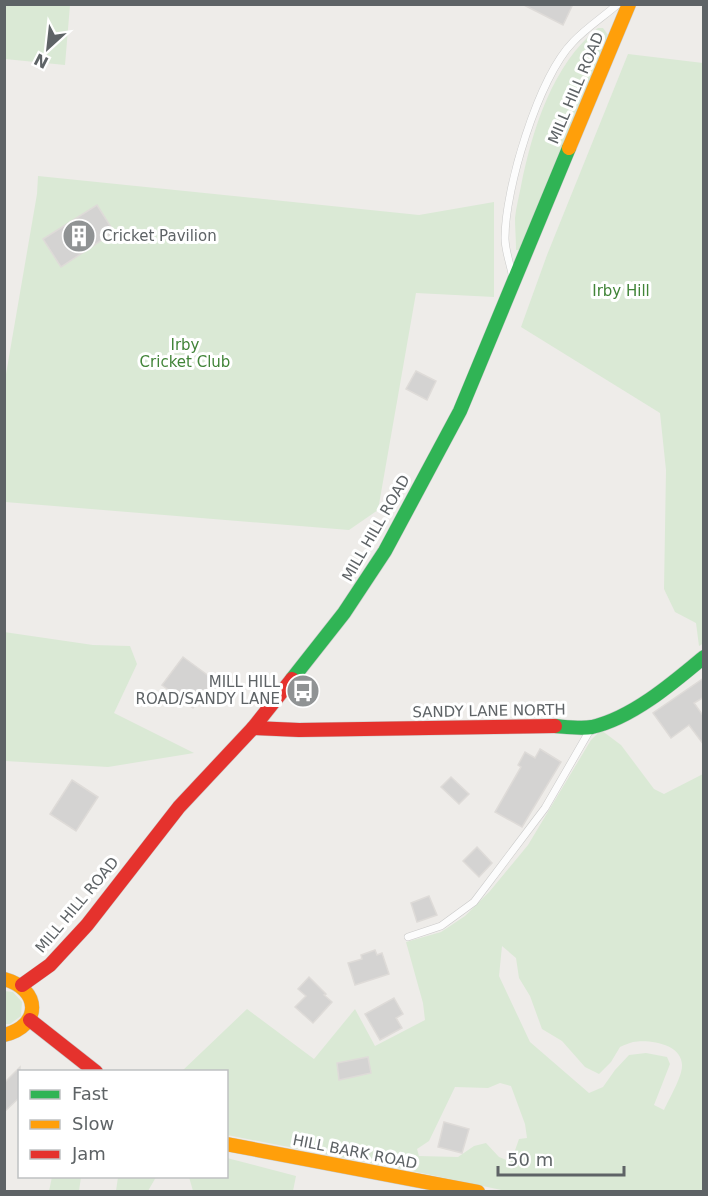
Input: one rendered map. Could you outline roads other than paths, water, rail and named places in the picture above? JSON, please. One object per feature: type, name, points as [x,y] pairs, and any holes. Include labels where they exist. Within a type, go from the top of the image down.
[{"type":"street","name":"MILL HILL ROAD","points":[[22,985],[50,965],[87,925],[179,807],[253,728],[344,613],[385,550],[460,411],[514,286],[558,172],[629,4]]},
{"type":"street","name":"SANDY LANE NORTH","points":[[253,728],[528,726],[591,728],[624,716],[684,674],[704,657]]},
{"type":"street","points":[[4,979],[18,981],[32,998],[30,1020],[13,1034],[4,1035]]},
{"type":"street","points":[[30,1020],[95,1070]]},
{"type":"street","name":"HILL BARK ROAD","points":[[228,1144],[478,1191]]},
{"type":"lane","points":[[514,286],[505,239],[512,184],[530,123],[546,82],[572,43],[618,4]]},
{"type":"lane","points":[[408,937],[441,926],[474,902],[545,808],[591,728]]},
{"type":"place","name":"Cricket Pavilion","points":[[79,236]]},
{"type":"place","name":"MILL HILL ROAD/SANDY LANE","points":[[303,691]]},
{"type":"park label","name":"Irby Hill","points":[[621,291]]},
{"type":"park label","name":"Irby Cricket Club","points":[[185,354]]}]
